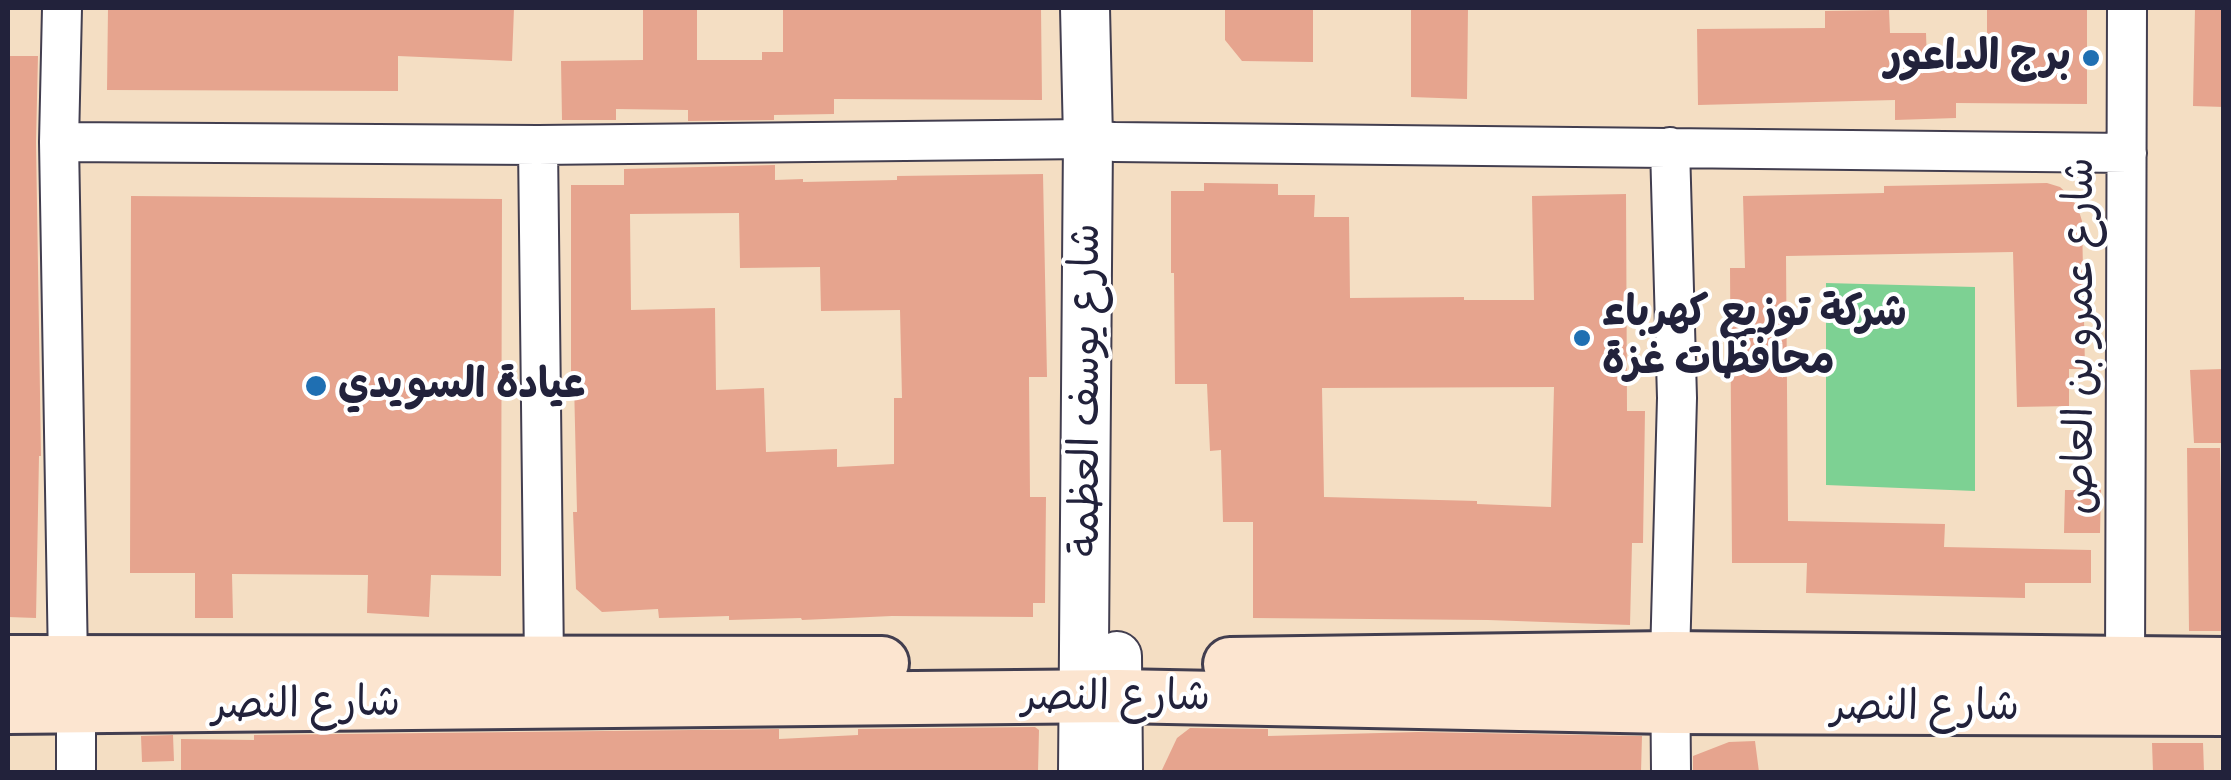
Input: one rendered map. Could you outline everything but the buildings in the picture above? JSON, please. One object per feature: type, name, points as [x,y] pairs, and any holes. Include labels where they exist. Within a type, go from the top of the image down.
[{"type":"main road","name":"شارع النصر","points":[[8,662],[72,685],[1670,683],[2224,708]]},
{"type":"main road","name":"شارع النصر","points":[[8,707],[72,685],[544,663],[1101,681]]},
{"type":"main road","name":"شارع النصر","points":[[1670,683],[2124,664],[2224,664]]},
{"type":"street","points":[[62,8],[59,142],[76,772]]},
{"type":"street","name":"شارع يوسف العظمة","points":[[1085,8],[1101,140]]},
{"type":"street","name":"شارع يوسف العظمة","points":[[1114,8],[1101,140],[1101,681],[1118,772]]},
{"type":"street","name":"شارع عمرو بن العاص","points":[[2124,664],[2128,8]]},
{"type":"street","points":[[59,142],[538,145],[1101,140],[2127,153]]},
{"type":"street","points":[[538,145],[544,663]]},
{"type":"street","points":[[1670,148],[1677,398],[1671,772]]},
{"type":"street","name":"شارع يوسف العظمة","points":[[1083,772],[1101,681]]},
{"type":"green space","points":[[1826,283],[1975,287],[1975,491],[1826,485]]},
{"type":"place","name":"برج الداعور","points":[[2091,58]]},
{"type":"place","name":"شركة توزيع كهرباء محافظات غزة","points":[[1582,338]]},
{"type":"place","name":"عيادة السويدي","points":[[316,386]]}]
